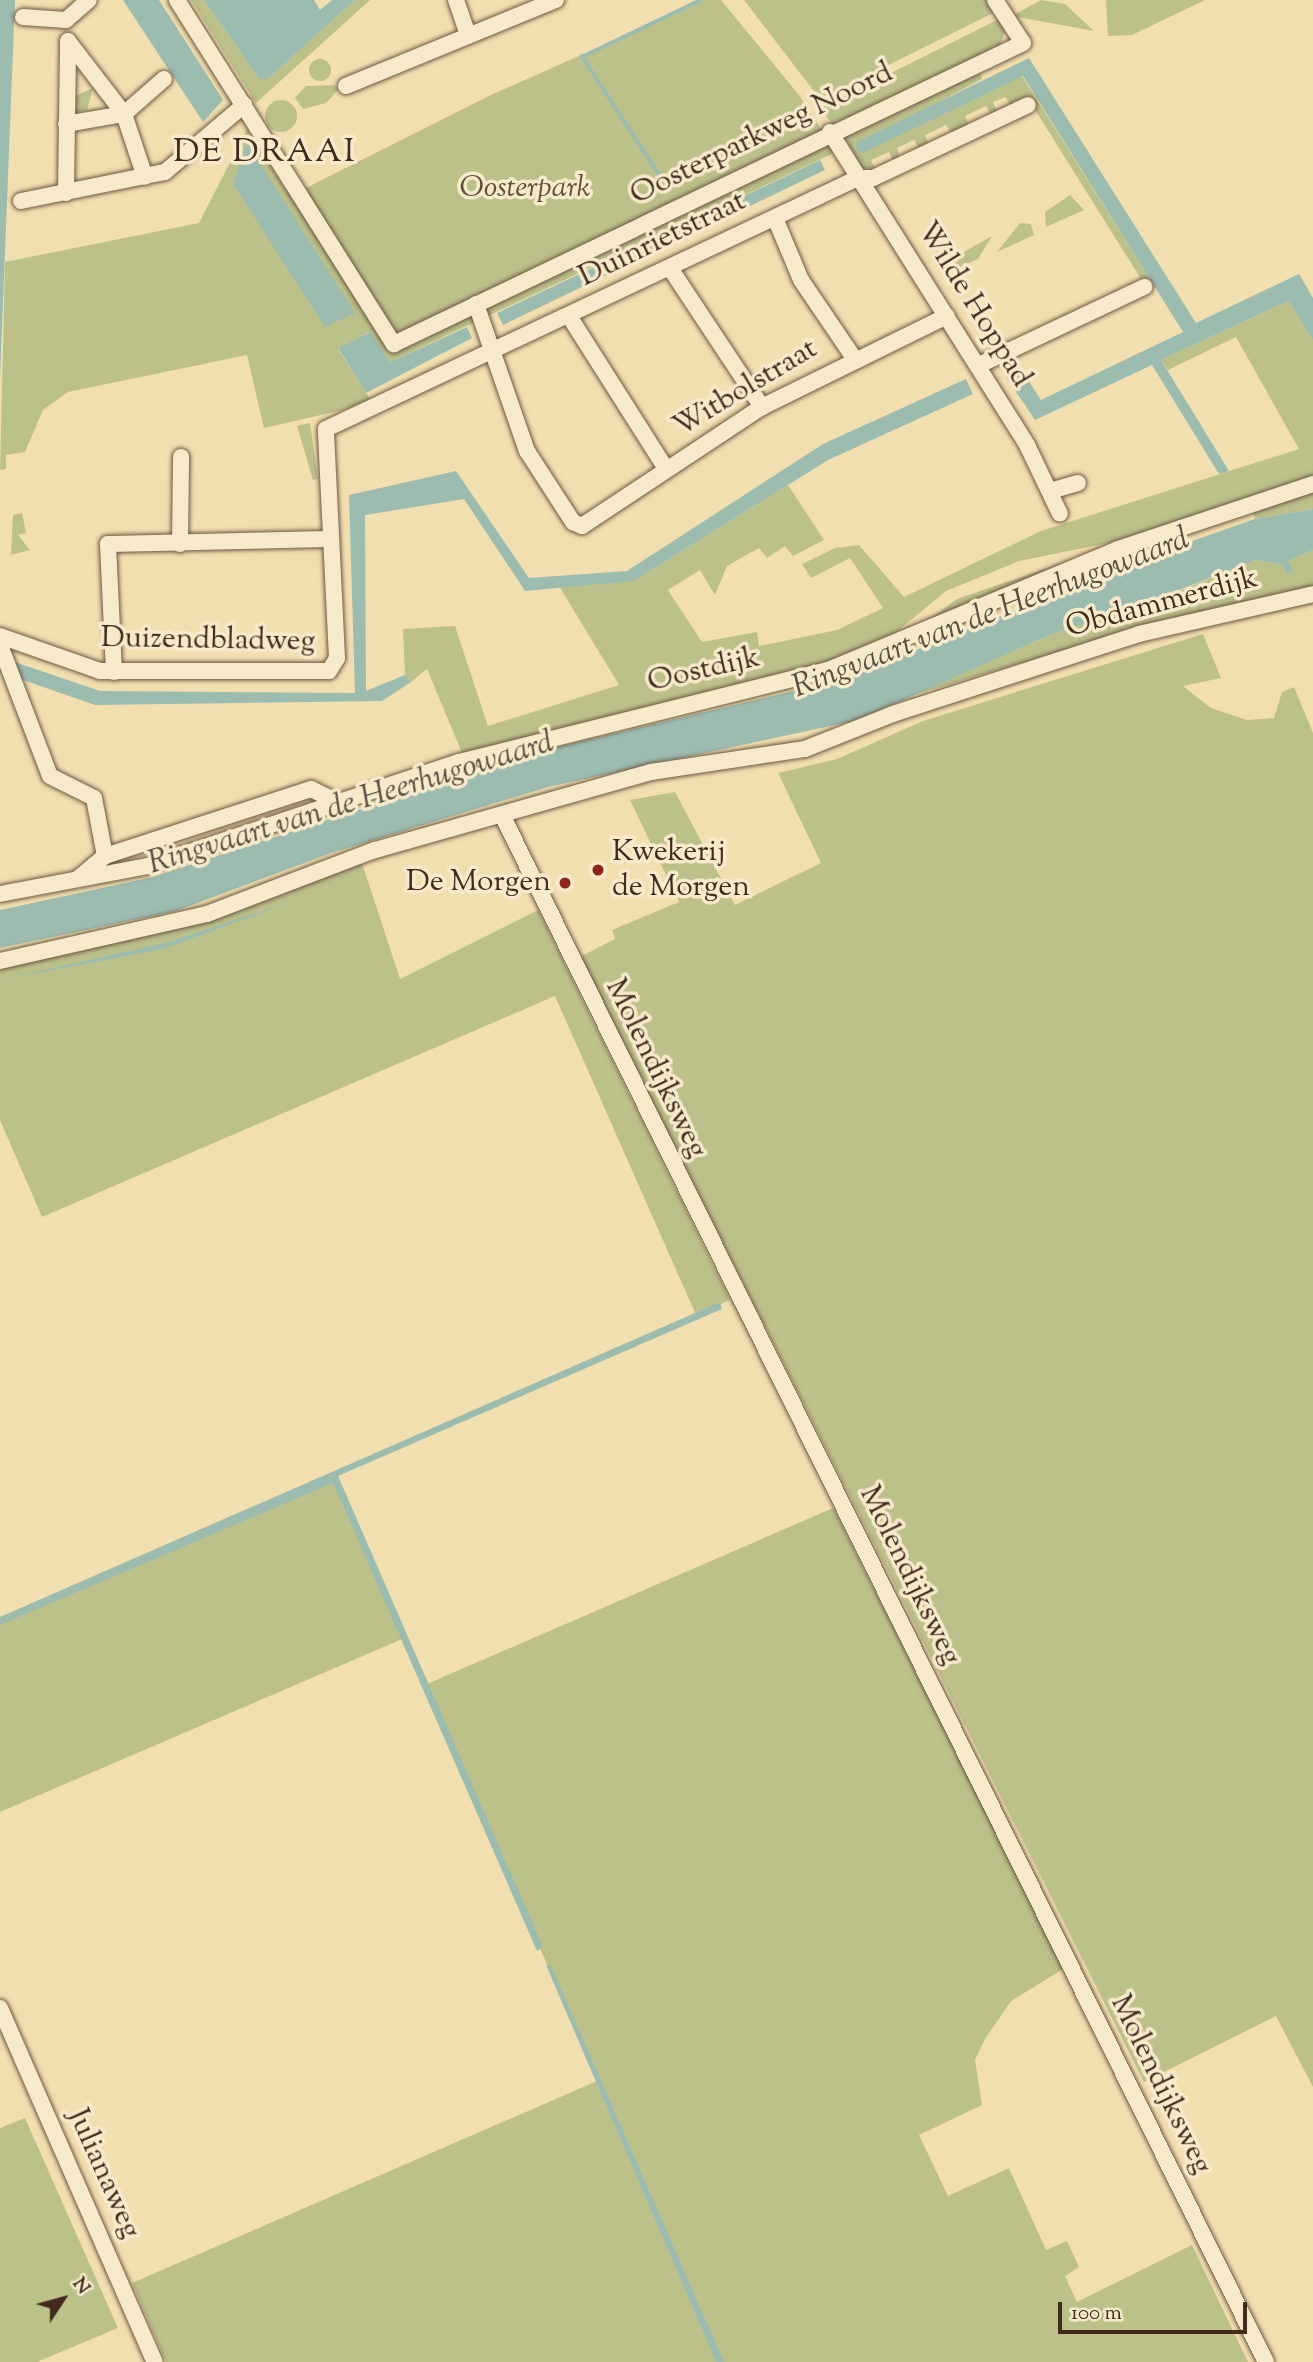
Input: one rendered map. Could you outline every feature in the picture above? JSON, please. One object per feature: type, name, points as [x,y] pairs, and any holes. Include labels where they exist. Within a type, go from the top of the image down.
[{"type":"street","points":[[23,17],[66,20],[89,0]]},
{"type":"street","name":"Oosterparkweg Noord","points":[[177,0],[238,110],[394,344],[830,132],[1023,43],[995,0]]},
{"type":"street","points":[[456,0],[467,32]]},
{"type":"street","points":[[346,86],[467,32],[556,0]]},
{"type":"street","points":[[66,20],[66,193]]},
{"type":"street","points":[[68,41],[124,114],[145,177]]},
{"type":"street","points":[[66,124],[124,114],[164,79]]},
{"type":"street","name":"Duinrietstraat","points":[[492,353],[858,177],[873,178],[1028,105]]},
{"type":"street","points":[[21,201],[164,172],[238,110]]},
{"type":"street","name":"Wilde Hoppad","points":[[830,132],[979,365],[1050,491],[1060,514]]},
{"type":"street","points":[[775,218],[801,280],[854,358]]},
{"type":"street","points":[[670,268],[762,407]]},
{"type":"street","points":[[979,365],[1144,288]]},
{"type":"street","points":[[476,304],[492,353]]},
{"type":"street","points":[[569,316],[666,470]]},
{"type":"street","name":"Witbolstraat","points":[[492,353],[527,452],[573,522],[582,526],[762,407],[854,358],[947,316]]},
{"type":"street","name":"Duizendbladweg","points":[[1,644],[80,667],[114,672],[329,671],[337,658],[326,429],[492,353]]},
{"type":"street","points":[[180,544],[181,457]]},
{"type":"street","points":[[1050,491],[1078,484]]},
{"type":"street","name":"Oostdijk","points":[[0,894],[73,883],[179,857],[336,801],[530,743],[850,663],[1118,549],[1313,484]]},
{"type":"street","points":[[114,672],[108,544],[330,539]]},
{"type":"street","name":"Obdammerdijk","points":[[0,961],[207,914],[375,850],[651,772],[805,749],[1139,634],[1313,594]]},
{"type":"street","points":[[1,644],[9,677],[50,776],[94,798],[105,856]]},
{"type":"street","points":[[73,883],[105,856],[311,789],[336,801]]},
{"type":"street","name":"Molendijksweg","points":[[502,815],[1266,2362]]},
{"type":"street","name":"Julianaweg","points":[[0,2008],[155,2362]]},
{"type":"green space","points":[[191,0],[204,0],[259,79],[268,79],[355,0],[370,0],[256,103]]},
{"type":"green space","name":"Oosterpark","points":[[705,0],[721,0],[799,95],[836,152],[390,362],[369,332],[338,349],[370,399],[343,410],[264,428],[247,355],[68,392],[43,410],[25,452],[6,455],[6,469],[0,470],[5,262],[199,223],[247,129],[290,196],[491,95]]},
{"type":"green space","points":[[744,0],[987,0],[995,12],[820,99]]},
{"type":"green space","points":[[1041,0],[1065,4],[1094,31],[1012,16]]},
{"type":"green space","points":[[1106,0],[1205,0],[1132,35],[1108,36]]},
{"type":"green space","points":[[999,19],[1006,29],[1000,46],[834,125],[819,109]]},
{"type":"green space","points":[[320,59],[328,62],[331,70],[328,78],[320,81],[312,78],[309,70],[312,62]]},
{"type":"green space","points":[[979,68],[982,79],[855,147],[863,152],[1022,76],[1155,287],[1148,290],[1027,97],[1010,105],[1006,97],[993,102],[997,112],[991,114],[986,106],[965,116],[969,125],[951,133],[946,125],[925,135],[929,144],[919,149],[914,140],[897,148],[900,157],[893,161],[889,152],[871,160],[875,169],[861,168],[844,134]]},
{"type":"green space","points":[[335,85],[338,90],[326,103],[303,109],[295,98],[306,86]]},
{"type":"green space","points":[[93,88],[87,110],[75,113],[73,97]]},
{"type":"green space","points":[[281,100],[292,105],[297,116],[292,127],[281,132],[270,127],[265,116],[270,105]]},
{"type":"green space","points":[[1070,195],[1084,210],[1046,227],[1045,212]]},
{"type":"green space","points":[[1020,223],[1031,224],[1034,235],[997,252]]},
{"type":"green space","points":[[992,236],[978,259],[946,273],[939,266]]},
{"type":"green space","points":[[1288,301],[1313,340],[1313,476],[1118,541],[1019,561],[946,591],[888,639],[834,660],[462,753],[427,669],[411,682],[405,675],[403,629],[455,626],[488,726],[619,685],[559,586],[634,581],[788,485],[824,540],[793,556],[785,546],[767,558],[759,548],[727,566],[715,595],[700,570],[668,590],[702,642],[757,632],[759,646],[837,630],[883,608],[850,558],[811,578],[802,564],[835,548],[859,545],[904,597],[1041,531],[1299,449],[1236,337],[1168,370],[1161,360]]},
{"type":"green space","points":[[310,423],[318,479],[313,480],[297,426]]},
{"type":"green space","points":[[1313,491],[1313,509],[1255,519],[1254,513]]},
{"type":"green space","points":[[22,513],[26,533],[18,535],[30,550],[11,555],[13,515]]},
{"type":"green space","points":[[1313,550],[1313,588],[1166,620],[913,695],[1050,635],[1120,612],[1146,613],[1166,596],[1256,560],[1282,565],[1289,574],[1288,561]]},
{"type":"green space","points":[[1091,553],[901,640],[957,599]]},
{"type":"green space","points":[[1203,634],[1221,678],[1183,686],[1211,708],[1247,720],[1274,718],[1282,692],[1294,687],[1313,733],[1313,2087],[1276,2016],[1144,2082],[580,957],[615,939],[612,930],[679,902],[630,800],[675,792],[735,905],[821,863],[778,773],[837,759],[923,721]]},
{"type":"green space","points":[[362,863],[400,979],[538,910],[730,1300],[696,1315],[555,996],[42,1217],[0,1120],[0,965]]},
{"type":"green space","points":[[333,1474],[407,1637],[0,1812],[0,1619]]},
{"type":"green space","points":[[833,1508],[1065,1968],[1011,2001],[985,2039],[975,2060],[982,2105],[919,2135],[948,2196],[1009,2168],[1046,2250],[1067,2241],[1079,2267],[1065,2276],[1077,2302],[1192,2245],[1248,2362],[166,2362],[132,2283],[597,2081],[427,1684]]},
{"type":"green space","points":[[25,2118],[118,2328],[37,2362],[0,2362],[0,2128]]},
{"type":"shaded area","points":[[0,0],[15,0],[0,379]]},
{"type":"shaded area","points":[[123,0],[159,0],[223,100],[203,122]]},
{"type":"shaded area","points":[[204,0],[314,0],[320,10],[332,0],[355,0],[268,79],[259,79]]},
{"type":"shaded area","points":[[1029,58],[1196,323],[1299,274],[1313,298],[1313,340],[1288,301],[1161,360],[1229,471],[1219,474],[1152,365],[1035,420],[1006,377],[1020,368],[1041,400],[1183,332],[1023,76],[863,153],[856,149],[857,142]]},
{"type":"shaded area","points":[[245,146],[249,146],[355,313],[325,327],[233,184]]},
{"type":"shaded area","points":[[820,160],[825,170],[503,325],[497,313]]},
{"type":"shaded area","points":[[467,327],[472,338],[366,393],[338,348],[370,332],[390,362]]},
{"type":"shaded area","points":[[966,379],[973,394],[828,460],[634,581],[525,591],[464,499],[365,515],[366,691],[405,675],[411,682],[382,701],[95,705],[0,672],[0,657],[100,691],[355,693],[349,495],[456,471],[529,578],[627,571],[823,444]]},
{"type":"shaded area","points":[[1313,509],[1313,550],[1288,561],[1293,571],[1288,574],[1282,565],[1256,560],[1166,595],[1154,612],[1120,612],[1050,635],[858,720],[548,787],[331,853],[176,911],[0,948],[0,910],[153,877],[536,752],[844,679],[1155,554],[1255,519]]},
{"type":"shaded area","points":[[301,898],[163,949],[0,980],[169,942]]},
{"type":"shaded area","points":[[720,1302],[722,1309],[338,1476],[543,1947],[537,1951],[333,1483],[0,1625],[0,1617]]},
{"type":"shaded area","points":[[546,1965],[551,1966],[724,2362],[716,2362]]},
{"type":"waterway","points":[[659,175],[582,57],[701,0]]},
{"type":"place","name":"Kwekerij de Morgen","points":[[598,870]]},
{"type":"place","name":"De Morgen","points":[[565,883]]},
{"type":"district","name":"DE DRAAI","points":[[265,154]]},
{"type":"water label","name":"Ringvaart van de Heerhugowaard","points":[[991,614]]},
{"type":"water label","name":"Ringvaart van de Heerhugowaard","points":[[351,804]]}]
